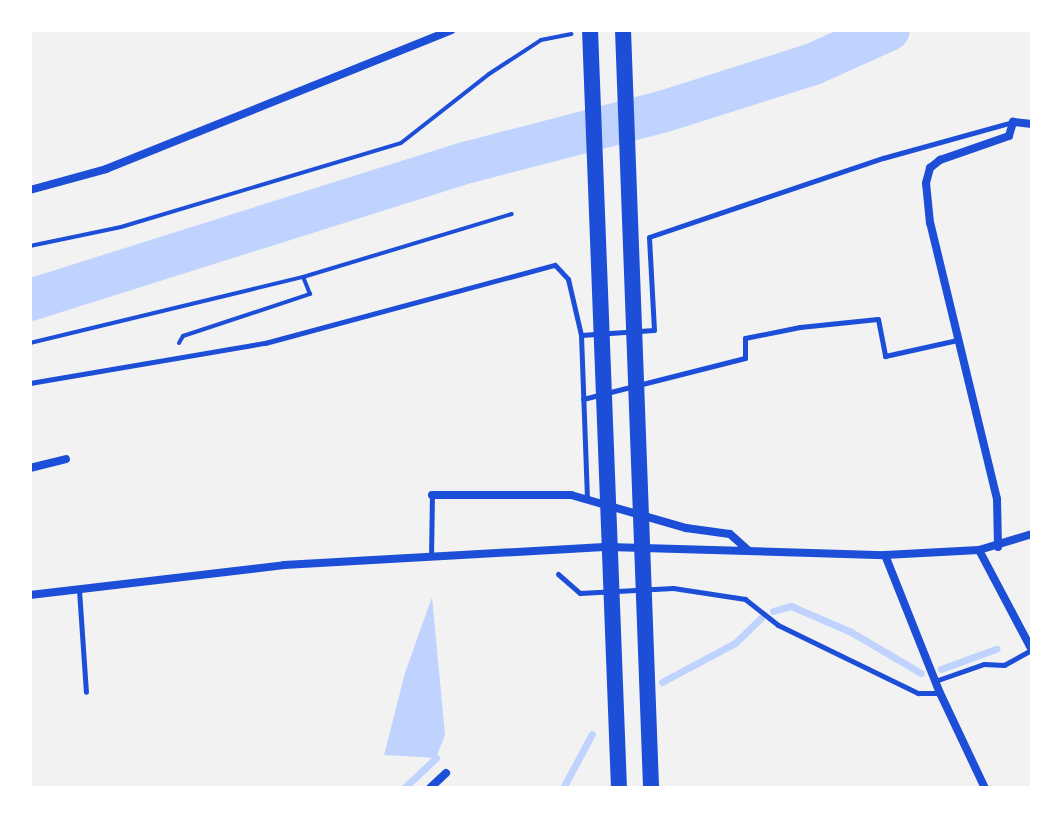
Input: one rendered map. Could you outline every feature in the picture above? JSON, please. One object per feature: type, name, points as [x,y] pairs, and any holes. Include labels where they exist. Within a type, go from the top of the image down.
[{"type":"highway","points":[[589,30],[619,788]]},
{"type":"highway","points":[[623,30],[651,788]]},
{"type":"street","points":[[30,190],[106,169],[451,30]]},
{"type":"street","points":[[998,547],[997,499],[930,223],[927,174],[940,160],[1009,136],[1013,122],[1032,124]]},
{"type":"street","points":[[30,468],[66,459]]},
{"type":"street","points":[[432,495],[571,495],[686,528],[730,534],[748,550]]},
{"type":"street","points":[[30,595],[284,565],[609,547],[885,555],[979,550],[998,547],[1032,534]]},
{"type":"street","points":[[979,550],[1032,650]]},
{"type":"street","points":[[885,555],[940,693],[985,788]]},
{"type":"street","points":[[430,788],[446,773]]},
{"type":"lane","points":[[581,335],[654,330],[649,237],[869,163],[1013,122]]},
{"type":"lane","points":[[30,383],[265,343],[547,265],[563,270],[568,279],[581,335],[587,501]]},
{"type":"lane","points":[[583,399],[745,358],[745,338],[800,327],[878,319],[885,356],[957,340]]},
{"type":"lane","points":[[431,558],[432,495]]},
{"type":"lane","points":[[558,574],[580,593],[673,588],[745,599],[778,625],[918,693],[940,693]]},
{"type":"lane","points":[[79,589],[86,692]]},
{"type":"lane","points":[[935,681],[984,664],[1004,665],[1032,650]]},
{"type":"path","points":[[30,246],[121,227],[401,143],[541,40],[589,30]]},
{"type":"path","points":[[30,343],[303,277],[512,214]]},
{"type":"path","points":[[166,361],[183,336],[310,294],[303,277]]},
{"type":"water","points":[[432,597],[445,735],[436,758],[384,755],[405,673]]},
{"type":"waterway","points":[[30,300],[469,162],[665,111],[813,64],[889,30]]},
{"type":"waterway","points":[[773,611],[791,606],[851,632],[921,673]]},
{"type":"waterway","points":[[662,682],[735,643],[761,618]]},
{"type":"waterway","points":[[941,669],[996,649]]},
{"type":"waterway","points":[[563,788],[592,734]]},
{"type":"waterway","points":[[404,788],[436,758]]}]
